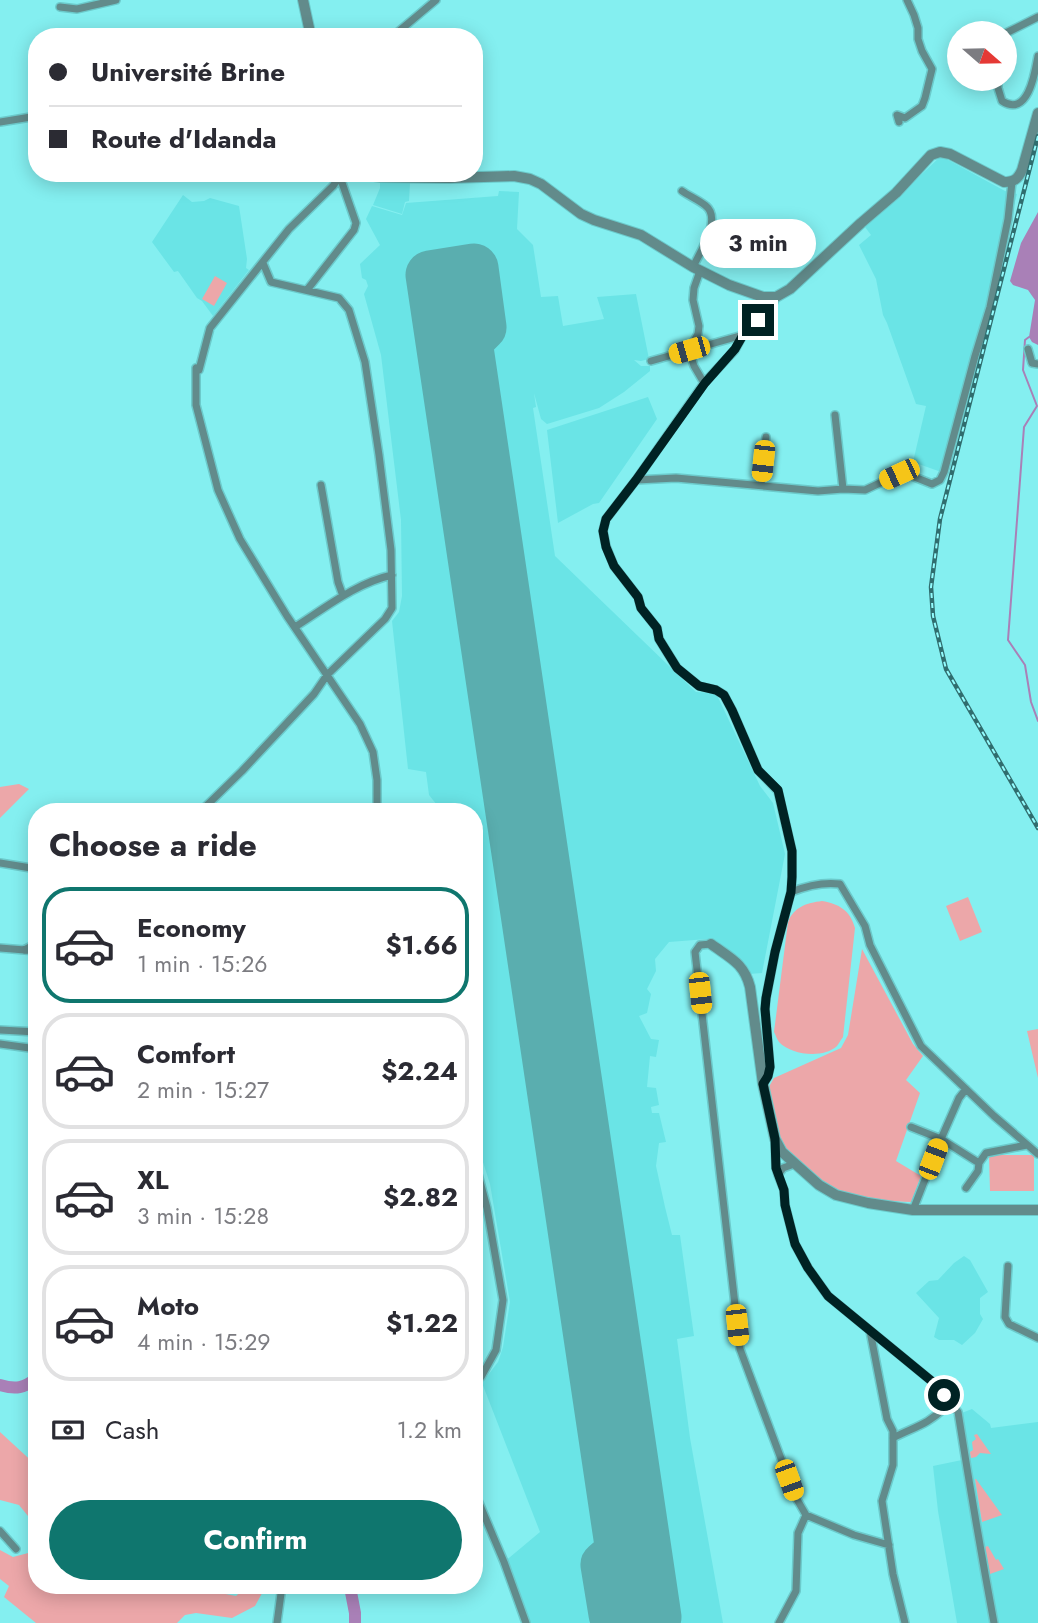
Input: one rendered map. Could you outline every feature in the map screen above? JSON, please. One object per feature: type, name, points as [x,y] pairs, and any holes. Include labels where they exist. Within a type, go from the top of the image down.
[{"type":"street","points":[[60,7],[77,9],[116,0]]},
{"type":"street","points":[[303,0],[309,28]]},
{"type":"street","points":[[403,28],[436,0]]},
{"type":"street","points":[[899,122],[897,115],[905,118],[922,106],[932,69],[922,51],[914,15],[906,0]]},
{"type":"street","points":[[1017,28],[1038,17]]},
{"type":"street","points":[[999,91],[1002,101],[1009,105],[1017,104],[1027,96],[1038,57]]},
{"type":"street","points":[[483,177],[514,176],[530,179],[582,214],[641,235],[729,285],[763,297],[776,297],[790,289],[896,193],[931,155],[940,152],[950,154],[1004,183],[1018,178],[1038,113]]},
{"type":"street","points":[[0,122],[28,117]]},
{"type":"street","points":[[336,182],[289,229],[210,328],[199,370],[197,368],[196,405],[218,489],[240,539],[360,724],[373,752],[377,803]]},
{"type":"street","points":[[307,290],[354,230],[356,223],[343,182]]},
{"type":"street","points":[[636,480],[676,478],[818,491],[865,490],[899,474],[907,474],[932,484],[940,480],[990,307],[1012,182]]},
{"type":"street","points":[[681,191],[707,206],[713,219],[697,269],[693,300],[699,326],[698,334],[689,350],[694,366],[705,383]]},
{"type":"street","points":[[209,803],[314,694],[327,675],[385,619],[392,608],[391,550],[365,362],[348,310],[339,298],[271,282],[262,263]]},
{"type":"street","points":[[763,1084],[770,1067],[766,998],[791,892],[792,851],[778,790],[758,770],[724,695],[699,686],[677,668],[659,639],[657,628],[641,608],[638,597],[614,566],[603,531],[606,519],[705,383],[735,349],[743,335],[772,306],[776,297]]},
{"type":"street","points":[[651,361],[743,335]]},
{"type":"street","points":[[1028,349],[1032,363],[1038,364]]},
{"type":"street","points":[[835,415],[842,489]]},
{"type":"street","points":[[761,485],[766,437]]},
{"type":"street","points":[[321,485],[338,582],[343,596]]},
{"type":"street","points":[[295,627],[343,596],[378,578],[392,575]]},
{"type":"street","points":[[0,863],[28,868]]},
{"type":"street","points":[[791,892],[830,882],[840,884],[865,926],[870,945],[921,1046],[1038,1154]]},
{"type":"street","points":[[889,1545],[854,1535],[806,1515],[795,1496],[740,1349],[695,952],[700,945],[711,944],[739,964],[747,974],[763,1084],[775,1139],[776,1168],[784,1190],[795,1244],[808,1268],[828,1296],[934,1383],[958,1412],[994,1623]]},
{"type":"street","points":[[0,948],[28,950]]},
{"type":"street","points":[[23,950],[28,948]]},
{"type":"street","points":[[0,1030],[28,1032]]},
{"type":"street","points":[[0,1044],[28,1048]]},
{"type":"street","points":[[913,1210],[941,1139],[959,1098],[966,1089]]},
{"type":"street","points":[[911,1127],[941,1139],[979,1163]]},
{"type":"street","points":[[775,1139],[782,1152],[794,1164],[836,1195],[913,1210],[1038,1210]]},
{"type":"street","points":[[966,1188],[986,1153],[1027,1145]]},
{"type":"street","points":[[778,1175],[783,1168],[794,1164]]},
{"type":"street","points":[[483,1193],[503,1300],[496,1350],[483,1373]]},
{"type":"street","points":[[1007,1266],[1005,1317],[1009,1324],[1038,1338]]},
{"type":"street","points":[[870,1331],[887,1419],[893,1431],[893,1465],[882,1501],[893,1574],[905,1623]]},
{"type":"street","points":[[892,1438],[928,1423],[937,1416],[945,1407],[944,1395]]},
{"type":"street","points":[[483,1512],[505,1562],[526,1623]]},
{"type":"street","points":[[779,1623],[796,1591],[798,1533],[806,1515]]},
{"type":"street","points":[[0,1531],[16,1549]]},
{"type":"street","points":[[276,1623],[281,1594]]},
{"type":"shaded area","points":[[941,156],[1005,191],[1017,194],[944,473],[913,462],[926,406],[916,404],[883,315],[876,279],[859,245],[871,235],[865,227]]},
{"type":"shaded area","points":[[380,182],[410,183],[409,201],[405,202],[402,214],[373,205]]},
{"type":"shaded area","points":[[499,191],[519,192],[517,229],[533,245],[541,297],[558,296],[563,326],[604,319],[597,297],[636,294],[649,359],[634,360],[641,366],[650,366],[650,371],[599,408],[547,424],[541,419],[534,393],[536,407],[533,408],[555,556],[696,692],[716,693],[760,786],[773,803],[785,854],[762,973],[749,974],[746,967],[707,939],[669,942],[655,959],[656,971],[647,989],[651,994],[647,1013],[639,1016],[651,1039],[659,1040],[656,1057],[650,1056],[647,1087],[656,1088],[659,1105],[651,1107],[652,1113],[659,1113],[666,1142],[659,1143],[656,1166],[672,1235],[680,1235],[694,1336],[677,1339],[690,1438],[723,1623],[526,1623],[504,1562],[540,1532],[483,1386],[498,1362],[503,1347],[510,1302],[490,1184],[483,1162],[483,803],[435,803],[429,795],[426,772],[408,769],[392,621],[399,612],[402,596],[401,520],[381,355],[364,294],[368,286],[362,278],[360,264],[380,245],[366,219],[372,206],[402,215],[406,203],[498,196]]},
{"type":"shaded area","points":[[183,195],[192,202],[210,198],[239,206],[246,268],[249,270],[213,316],[178,271],[174,272],[152,242]]},
{"type":"shaded area","points":[[1038,212],[1038,345],[1029,337],[1035,300],[1028,290],[1013,285],[1010,281],[1021,243]]},
{"type":"shaded area","points":[[215,276],[227,283],[214,306],[202,299]]},
{"type":"shaded area","points":[[648,397],[657,419],[599,503],[558,523],[547,430]]},
{"type":"shaded area","points":[[19,784],[29,789],[0,818],[0,787]]},
{"type":"shaded area","points":[[968,897],[982,932],[960,941],[946,906]]},
{"type":"shaded area","points":[[822,901],[843,909],[855,928],[843,1037],[831,1050],[807,1054],[784,1046],[774,1032],[788,922],[801,907]]},
{"type":"shaded area","points":[[862,949],[913,1044],[923,1056],[906,1080],[920,1093],[896,1161],[921,1176],[911,1202],[857,1197],[820,1182],[789,1155],[775,1132],[771,1117],[767,1090],[774,1078],[841,1048],[848,1035]]},
{"type":"shaded area","points":[[1038,1029],[1038,1078],[1027,1031]]},
{"type":"shaded area","points":[[989,1155],[1034,1155],[1034,1191],[990,1191]]},
{"type":"shaded area","points":[[964,1256],[970,1260],[988,1292],[980,1298],[980,1314],[983,1319],[975,1333],[962,1345],[954,1340],[939,1340],[934,1337],[939,1318],[916,1293],[929,1281],[938,1280]]},
{"type":"shaded area","points":[[972,1409],[990,1424],[991,1428],[1038,1422],[1038,1623],[957,1623],[933,1466],[962,1460],[954,1416]]},
{"type":"shaded area","points":[[0,1432],[28,1458],[28,1516],[19,1505],[0,1500]]},
{"type":"shaded area","points":[[977,1434],[991,1454],[980,1453],[971,1458],[972,1442]]},
{"type":"shaded area","points":[[976,1479],[1002,1515],[982,1522]]},
{"type":"shaded area","points":[[988,1546],[1004,1569],[990,1574],[985,1547]]},
{"type":"shaded area","points":[[0,1550],[13,1557],[28,1553],[28,1594],[262,1594],[255,1606],[232,1618],[196,1613],[185,1615],[177,1623],[36,1623],[4,1597],[9,1586],[0,1579]]},
{"type":"waterway","points":[[1029,337],[1025,340],[1023,370],[1037,406],[1024,427],[1008,640],[1025,665],[1031,702],[1038,721]]},
{"type":"waterway","points":[[0,1385],[20,1387],[28,1384]]},
{"type":"waterway","points":[[351,1594],[355,1623]]},
{"type":"runway","points":[[474,268],[482,327],[468,341],[657,1617],[631,1623],[613,1614],[605,1565],[620,1552],[430,275],[474,268]]},
{"type":"railway","points":[[1038,136],[940,519],[931,587],[933,616],[946,669],[1038,828]]},
{"type":"route","points":[[758,320],[705,383],[606,519],[603,531],[614,566],[638,597],[641,608],[657,628],[659,639],[677,668],[699,686],[724,695],[758,770],[778,790],[792,851],[792,877],[791,892],[766,998],[770,1067],[763,1084],[775,1139],[776,1168],[784,1190],[795,1244],[828,1296],[934,1383],[944,1395]]}]
